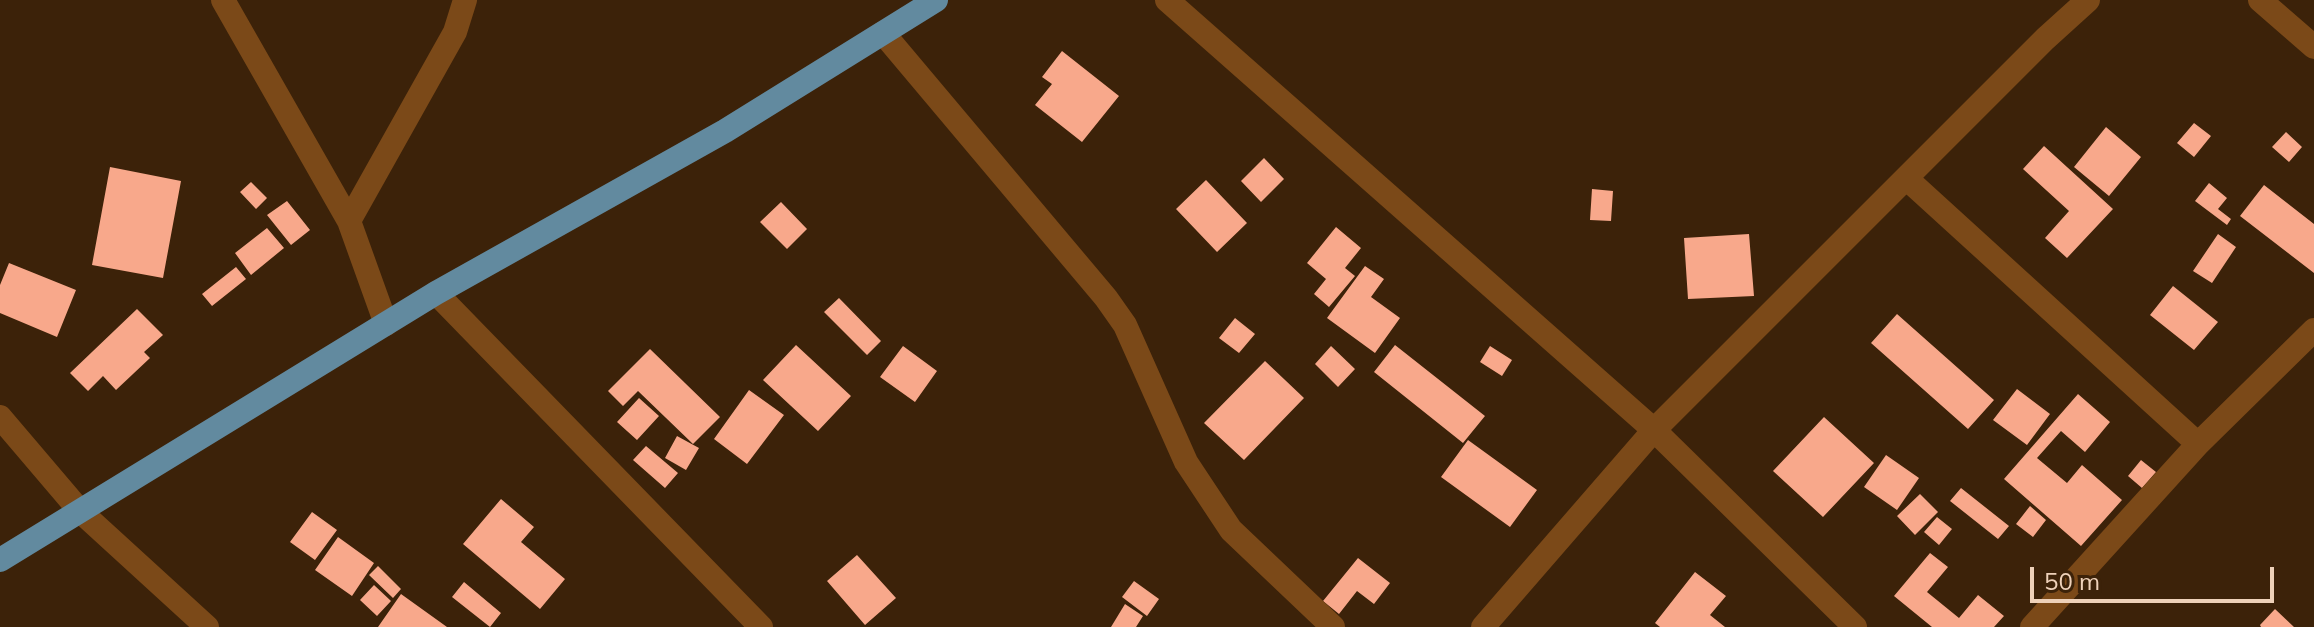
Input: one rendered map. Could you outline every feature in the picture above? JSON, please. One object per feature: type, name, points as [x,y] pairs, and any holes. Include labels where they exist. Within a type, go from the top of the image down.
[{"type":"main road","points":[[0,560],[436,293],[725,131],[936,0]]},
{"type":"street","points":[[223,0],[349,221],[386,324]]},
{"type":"street","points":[[349,221],[455,32],[465,0]]},
{"type":"street","points":[[1167,0],[1654,430],[1855,627]]},
{"type":"street","points":[[1483,627],[1654,430],[2045,39],[2088,0]]},
{"type":"street","points":[[2260,0],[2314,47]]},
{"type":"street","points":[[883,33],[1106,298],[1125,325],[1186,462],[1231,530],[1333,627]]},
{"type":"street","points":[[1906,178],[2198,444]]},
{"type":"street","points":[[436,293],[761,627]]},
{"type":"street","points":[[2032,627],[2198,444],[2314,330]]},
{"type":"street","points":[[0,417],[80,511],[207,627]]},
{"type":"building","points":[[1062,51],[1119,96],[1082,142],[1035,105],[1052,84],[1042,77]]},
{"type":"building","points":[[2194,123],[2211,136],[2194,157],[2177,143]]},
{"type":"building","points":[[2106,127],[2141,157],[2109,196],[2074,167]]},
{"type":"building","points":[[2286,132],[2302,147],[2289,162],[2272,147]]},
{"type":"building","points":[[2044,146],[2113,209],[2067,258],[2045,238],[2069,211],[2023,169]]},
{"type":"building","points":[[1264,158],[1284,179],[1261,202],[1241,181]]},
{"type":"building","points":[[110,167],[181,181],[163,278],[92,265]]},
{"type":"building","points":[[1206,180],[1247,223],[1217,252],[1176,209]]},
{"type":"building","points":[[251,182],[267,198],[256,209],[240,192]]},
{"type":"building","points":[[2209,183],[2227,198],[2218,209],[2231,219],[2227,225],[2195,201]]},
{"type":"building","points":[[2264,185],[2314,224],[2314,273],[2240,216]]},
{"type":"building","points":[[1592,189],[1613,191],[1611,221],[1590,220]]},
{"type":"building","points":[[287,201],[310,230],[291,245],[267,215]]},
{"type":"building","points":[[781,202],[807,229],[787,249],[760,222]]},
{"type":"building","points":[[1336,227],[1361,248],[1345,268],[1355,276],[1329,307],[1314,294],[1326,279],[1307,263]]},
{"type":"building","points":[[267,228],[284,248],[251,275],[235,253]]},
{"type":"building","points":[[1749,234],[1754,296],[1688,299],[1684,238]]},
{"type":"building","points":[[2218,234],[2236,247],[2212,283],[2193,271]]},
{"type":"building","points":[[9,263],[76,290],[57,337],[0,313],[0,285]]},
{"type":"building","points":[[1365,266],[1384,279],[1371,297],[1400,318],[1375,353],[1327,318]]},
{"type":"building","points":[[236,267],[246,279],[212,306],[202,294]]},
{"type":"building","points":[[2173,286],[2218,322],[2194,350],[2150,315]]},
{"type":"building","points":[[839,298],[881,341],[867,355],[824,312]]},
{"type":"building","points":[[137,309],[163,335],[144,352],[150,358],[116,390],[103,376],[88,391],[70,373]]},
{"type":"building","points":[[1897,314],[1994,400],[1968,429],[1871,343]]},
{"type":"building","points":[[1235,318],[1255,334],[1239,353],[1219,338]]},
{"type":"building","points":[[796,345],[851,396],[818,431],[763,380]]},
{"type":"building","points":[[1395,345],[1485,416],[1463,443],[1374,372]]},
{"type":"building","points":[[903,346],[937,371],[915,402],[880,377]]},
{"type":"building","points":[[1331,346],[1355,369],[1338,387],[1315,364]]},
{"type":"building","points":[[1490,346],[1512,360],[1502,376],[1480,362]]},
{"type":"building","points":[[650,349],[720,417],[693,444],[638,391],[623,406],[608,391]]},
{"type":"building","points":[[1265,361],[1304,398],[1244,460],[1204,423]]},
{"type":"building","points":[[2017,389],[2050,414],[2027,445],[1993,420]]},
{"type":"building","points":[[749,390],[784,415],[747,464],[714,439]]},
{"type":"building","points":[[2078,394],[2110,422],[2085,452],[2061,431],[2037,458],[2067,483],[2082,465],[2122,500],[2081,546],[2004,479]]},
{"type":"building","points":[[639,398],[659,416],[637,440],[617,422]]},
{"type":"building","points":[[1824,417],[1874,463],[1823,517],[1773,471]]},
{"type":"building","points":[[677,436],[699,448],[686,470],[665,458]]},
{"type":"building","points":[[1468,440],[1537,490],[1510,527],[1441,477]]},
{"type":"building","points":[[646,446],[678,473],[665,488],[633,460]]},
{"type":"building","points":[[1886,455],[1919,478],[1897,510],[1864,487]]},
{"type":"building","points":[[2141,460],[2156,472],[2142,488],[2128,476]]},
{"type":"building","points":[[1961,488],[2009,526],[1998,539],[1950,501]]},
{"type":"building","points":[[1920,494],[1938,512],[1915,535],[1897,516]]},
{"type":"building","points":[[501,499],[534,527],[521,542],[565,579],[540,609],[463,544]]},
{"type":"building","points":[[2030,506],[2046,520],[2033,537],[2016,524]]},
{"type":"building","points":[[312,512],[337,530],[315,560],[290,542]]},
{"type":"building","points":[[1937,517],[1952,529],[1939,545],[1924,532]]},
{"type":"building","points":[[338,537],[374,563],[352,596],[315,570]]},
{"type":"building","points":[[1930,553],[1948,567],[1927,592],[1959,618],[1978,595],[2004,616],[1994,627],[1932,627],[1894,596]]},
{"type":"building","points":[[857,555],[896,598],[865,625],[827,581]]},
{"type":"building","points":[[1358,558],[1390,583],[1374,604],[1357,591],[1339,614],[1323,601]]},
{"type":"building","points":[[378,566],[401,589],[393,598],[369,575]]},
{"type":"building","points":[[1695,572],[1726,596],[1710,615],[1725,627],[1660,627],[1655,623]]},
{"type":"building","points":[[1134,581],[1159,599],[1147,616],[1122,597]]},
{"type":"building","points":[[464,582],[501,613],[490,627],[452,597]]},
{"type":"building","points":[[374,585],[391,601],[377,616],[360,600]]},
{"type":"building","points":[[401,594],[447,627],[378,627]]},
{"type":"building","points":[[1125,604],[1143,616],[1136,627],[1111,627]]},
{"type":"building","points":[[2275,609],[2294,627],[2261,627]]}]
